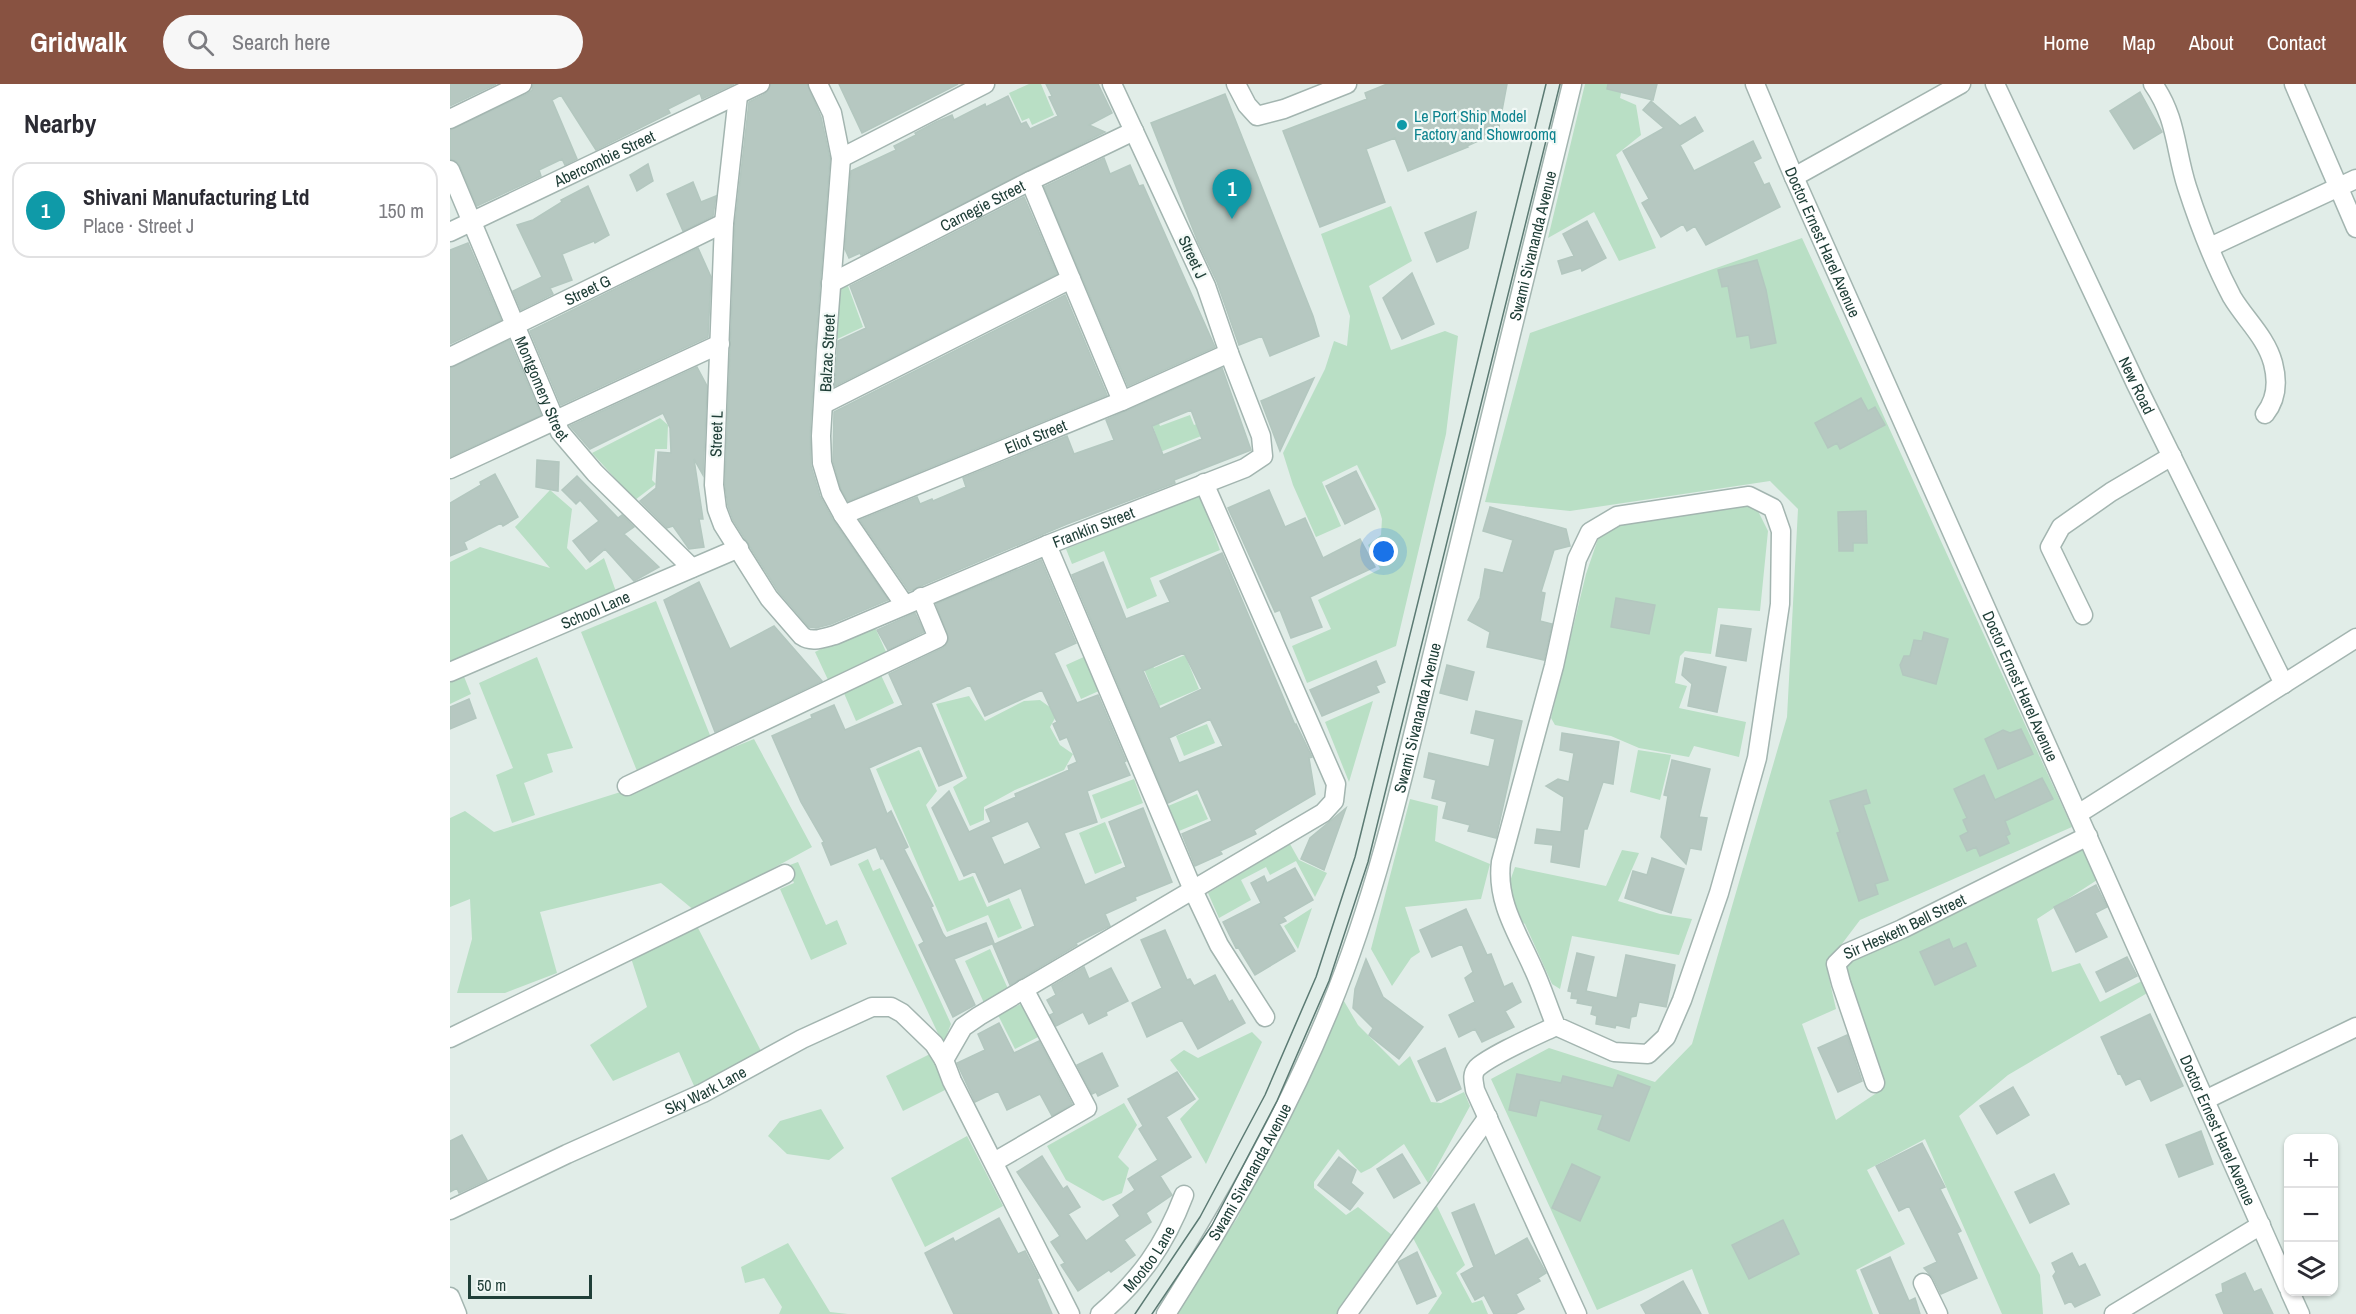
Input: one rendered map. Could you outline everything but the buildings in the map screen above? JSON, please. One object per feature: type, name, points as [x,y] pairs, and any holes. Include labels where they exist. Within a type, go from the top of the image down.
[{"type":"street","points":[[450,119],[522,84]]},
{"type":"street","name":"Abercombie Street","points":[[450,232],[760,84]]},
{"type":"street","name":"Balzac Street","points":[[818,84],[832,113],[841,158],[821,436],[822,463],[831,493],[843,515],[904,604]]},
{"type":"street","points":[[841,158],[985,84]]},
{"type":"street","name":"Street J","points":[[1112,84],[1206,286],[1228,353],[1261,435]]},
{"type":"street","points":[[1236,84],[1247,105],[1257,116],[1284,109],[1347,84]]},
{"type":"street","name":"Swami Sivananda Avenue","points":[[1166,1314],[1219,1230],[1284,1111],[1330,1008],[1359,927],[1395,805],[1572,84]]},
{"type":"street","name":"Doctor Ernest Harel Avenue","points":[[1755,84],[1794,177],[2284,1278]]},
{"type":"street","points":[[1794,177],[1961,84]]},
{"type":"street","name":"New Road","points":[[1995,84],[2172,456],[2284,684]]},
{"type":"street","points":[[2153,84],[2160,93],[2174,124],[2187,186],[2210,247],[2234,299],[2262,338],[2272,362],[2275,396],[2265,414]]},
{"type":"street","points":[[2294,84],[2356,228]]},
{"type":"street","name":"Street L","points":[[738,96],[724,223],[715,493],[717,509],[723,525],[769,598],[792,627],[808,640],[835,635],[904,604]]},
{"type":"street","name":"Carnegie Street","points":[[831,283],[1030,181],[1134,131]]},
{"type":"street","name":"Montgomery Street","points":[[450,170],[560,432],[596,473],[692,568]]},
{"type":"street","points":[[2210,247],[2356,179]]},
{"type":"street","points":[[1030,181],[1122,401]]},
{"type":"street","name":"Street G","points":[[450,357],[724,223]]},
{"type":"street","points":[[824,404],[1071,279]]},
{"type":"street","points":[[450,468],[720,344]]},
{"type":"street","name":"Eliot Street","points":[[843,515],[1122,401],[1228,353]]},
{"type":"street","name":"Franklin Street","points":[[904,604],[1047,545],[1245,468],[1263,456],[1261,435]]},
{"type":"street","points":[[2083,615],[2050,547],[2061,527],[2111,492],[2172,456]]},
{"type":"street","points":[[944,1060],[963,1027],[1323,813],[1334,801],[1336,784],[1204,483]]},
{"type":"street","points":[[1749,496],[1773,508],[1780,531],[1780,604],[1757,758],[1719,893],[1682,1000],[1666,1037],[1648,1054],[1614,1052],[1556,1026],[1533,969],[1507,915],[1499,877],[1500,862],[1554,666],[1577,560],[1590,532],[1617,516],[1749,496]]},
{"type":"street","points":[[1047,545],[1193,890],[1219,945],[1265,1017]]},
{"type":"street","name":"School Lane","points":[[450,672],[739,548]]},
{"type":"street","points":[[627,786],[938,638],[921,597]]},
{"type":"street","points":[[2078,814],[2356,638]]},
{"type":"street","name":"Sir Hesketh Bell Street","points":[[1875,1083],[1836,964],[1847,953],[1902,929],[2088,836]]},
{"type":"street","points":[[450,1038],[785,874]]},
{"type":"street","points":[[994,1162],[1087,1108],[1024,989]]},
{"type":"street","name":"Sky Wark Lane","points":[[450,1210],[703,1093],[802,1039],[872,1007],[891,1007],[902,1013],[934,1044],[944,1060],[952,1081],[1070,1314]]},
{"type":"street","points":[[1556,1026],[1476,1069],[1473,1077],[1488,1117],[1577,1314]]},
{"type":"street","points":[[2205,1100],[2356,1027]]},
{"type":"street","points":[[1347,1314],[1488,1117]]},
{"type":"street","name":"Mootoo Lane","points":[[1100,1314],[1137,1278],[1156,1253],[1184,1195]]},
{"type":"street","points":[[2114,1314],[2261,1225]]},
{"type":"street","points":[[1923,1283],[1938,1314]]},
{"type":"street","name":"Doctor Ernest Harel Avenue","points":[[2292,1296],[2300,1314]]},
{"type":"street","points":[[450,1297],[458,1314]]},
{"type":"green space","points":[[1029,84],[1041,84],[1054,115],[1032,125],[1029,118],[1022,121],[1009,93]]},
{"type":"green space","points":[[1585,84],[1623,84],[1620,98],[1636,105],[1641,135],[1616,155],[1656,248],[1619,261],[1594,212],[1548,238]]},
{"type":"green space","points":[[1391,206],[1412,261],[1369,286],[1391,350],[1445,331],[1458,336],[1446,434],[1396,646],[1307,683],[1292,646],[1331,629],[1318,600],[1380,569],[1368,545],[1381,535],[1382,519],[1357,465],[1322,482],[1341,526],[1316,537],[1293,485],[1283,453],[1325,369],[1334,341],[1347,346],[1350,316],[1321,234]]},
{"type":"green space","points":[[1802,238],[2072,827],[1860,920],[1826,965],[1836,1009],[1802,1024],[1836,1120],[1884,1088],[1844,965],[2084,843],[2097,880],[2037,919],[2052,972],[2080,963],[2100,1002],[2146,979],[2149,992],[2008,1075],[1959,1116],[2040,1275],[2043,1314],[2002,1314],[1925,1139],[1867,1170],[1905,1244],[1856,1270],[1873,1314],[1709,1314],[1692,1269],[1597,1310],[1491,1079],[1549,1048],[1655,1082],[1692,1044],[1787,717],[1798,509],[1770,481],[1570,511],[1485,502],[1530,333]]},
{"type":"green space","points":[[848,286],[863,327],[833,341],[838,289]]},
{"type":"green space","points":[[1190,415],[1194,425],[1199,423],[1204,435],[1142,459],[1154,492],[1139,497],[1129,471],[1106,462],[1158,442],[1152,423],[1158,421],[1160,426]]},
{"type":"green space","points":[[660,418],[668,425],[667,449],[655,449],[652,480],[656,484],[635,500],[592,453]]},
{"type":"green space","points":[[550,490],[572,509],[567,548],[586,570],[604,558],[619,600],[450,663],[450,562],[480,547],[550,568],[515,527]]},
{"type":"green space","points":[[1200,495],[1220,550],[1150,578],[1157,596],[1127,609],[1104,551],[1072,564],[1066,549]]},
{"type":"green space","points":[[1742,504],[1757,509],[1768,531],[1760,611],[1718,608],[1711,654],[1685,651],[1680,656],[1675,683],[1687,686],[1679,708],[1746,722],[1739,757],[1694,746],[1689,757],[1639,748],[1611,736],[1555,725],[1551,718],[1586,574],[1601,530],[1678,509]]},
{"type":"green space","points":[[656,601],[714,745],[639,776],[581,632]]},
{"type":"green space","points":[[873,623],[887,654],[829,682],[815,652]]},
{"type":"green space","points":[[1144,646],[1154,668],[1185,655],[1199,689],[1159,706],[1144,669]]},
{"type":"green space","points":[[1086,656],[1101,690],[1081,699],[1066,665]]},
{"type":"green space","points":[[537,657],[573,748],[547,754],[553,772],[524,783],[535,815],[512,823],[496,775],[513,768],[479,683]]},
{"type":"green space","points":[[880,673],[894,703],[856,721],[843,691]]},
{"type":"green space","points":[[463,674],[471,694],[450,704],[450,679]]},
{"type":"green space","points":[[969,696],[985,721],[1024,701],[1040,700],[1058,713],[1050,727],[1060,745],[1073,754],[1064,770],[1015,790],[984,807],[984,820],[970,826],[953,787],[967,778],[936,704]]},
{"type":"green space","points":[[1373,701],[1349,782],[1325,722]]},
{"type":"green space","points":[[1207,724],[1215,743],[1184,756],[1176,736]]},
{"type":"green space","points":[[754,739],[812,847],[695,911],[661,883],[540,912],[557,973],[505,993],[457,993],[472,939],[470,899],[450,907],[450,818],[465,811],[494,832],[630,789]]},
{"type":"green space","points":[[919,750],[937,791],[926,805],[959,881],[973,876],[987,907],[1009,898],[1022,928],[998,938],[988,915],[947,932],[876,769]]},
{"type":"green space","points":[[1638,750],[1671,755],[1660,800],[1630,792]]},
{"type":"green space","points":[[1134,779],[1143,803],[1101,819],[1092,795]]},
{"type":"green space","points":[[1197,794],[1208,819],[1179,831],[1168,806]]},
{"type":"green space","points":[[1410,799],[1438,806],[1435,841],[1490,864],[1481,899],[1405,907],[1420,952],[1411,958],[1392,986],[1371,949]]},
{"type":"green space","points":[[1105,822],[1122,863],[1095,874],[1079,833]]},
{"type":"green space","points":[[1290,844],[1299,860],[1327,873],[1315,897],[1296,861],[1270,875],[1266,867],[1241,880],[1251,900],[1219,918],[1208,893]]},
{"type":"green space","points":[[1622,850],[1639,853],[1618,901],[1660,914],[1692,919],[1679,955],[1572,936],[1560,989],[1552,984],[1525,924],[1516,917],[1509,884],[1515,867],[1606,886]]},
{"type":"green space","points":[[868,859],[873,871],[880,868],[951,1024],[943,1044],[858,864]]},
{"type":"green space","points":[[798,862],[826,925],[837,920],[847,944],[811,960],[780,889],[794,883],[787,866]]},
{"type":"green space","points":[[1312,908],[1298,949],[1284,926]]},
{"type":"green space","points":[[696,924],[761,1051],[695,1088],[679,1052],[613,1081],[590,1045],[647,1007],[631,958]]},
{"type":"green space","points":[[990,949],[1009,991],[984,1003],[965,961]]},
{"type":"green space","points":[[1341,996],[1358,1025],[1399,1066],[1410,1056],[1431,1102],[1441,1103],[1464,1092],[1470,1106],[1428,1183],[1404,1144],[1361,1173],[1338,1149],[1314,1182],[1314,1188],[1346,1215],[1358,1207],[1393,1236],[1337,1314],[1172,1314],[1238,1217]]},
{"type":"green space","points":[[1023,1003],[1040,1036],[1015,1049],[998,1015]]},
{"type":"green space","points":[[1252,1032],[1262,1042],[1206,1164],[1180,1119],[1199,1099],[1170,1060],[1184,1050],[1198,1058]]},
{"type":"green space","points":[[932,1053],[949,1088],[903,1111],[886,1076]]},
{"type":"green space","points":[[1124,1103],[1137,1125],[1118,1157],[1129,1168],[1122,1193],[1103,1201],[1066,1180],[1047,1146]]},
{"type":"green space","points":[[821,1109],[844,1148],[829,1160],[787,1154],[768,1136],[780,1121]]},
{"type":"green space","points":[[967,1136],[1003,1206],[925,1247],[891,1178]]},
{"type":"green space","points":[[1436,1204],[1465,1265],[1456,1273],[1472,1303],[1482,1300],[1488,1314],[1428,1314],[1442,1293],[1412,1236]]},
{"type":"green space","points":[[788,1243],[830,1312],[848,1314],[779,1314],[782,1307],[764,1278],[745,1283],[741,1267]]},
{"type":"tram line","points":[[1135,1314],[1200,1217],[1265,1095],[1316,977],[1355,857],[1546,84]]},
{"type":"tram line","points":[[1152,1314],[1212,1225],[1277,1101],[1329,981],[1368,862],[1560,84]]},
{"type":"place","name":"Le Port Ship Model Factory and Showroomq","points":[[1402,125]]},
{"type":"place","name":"Shivani Manufacturing Ltd","points":[[1232,219]]}]
